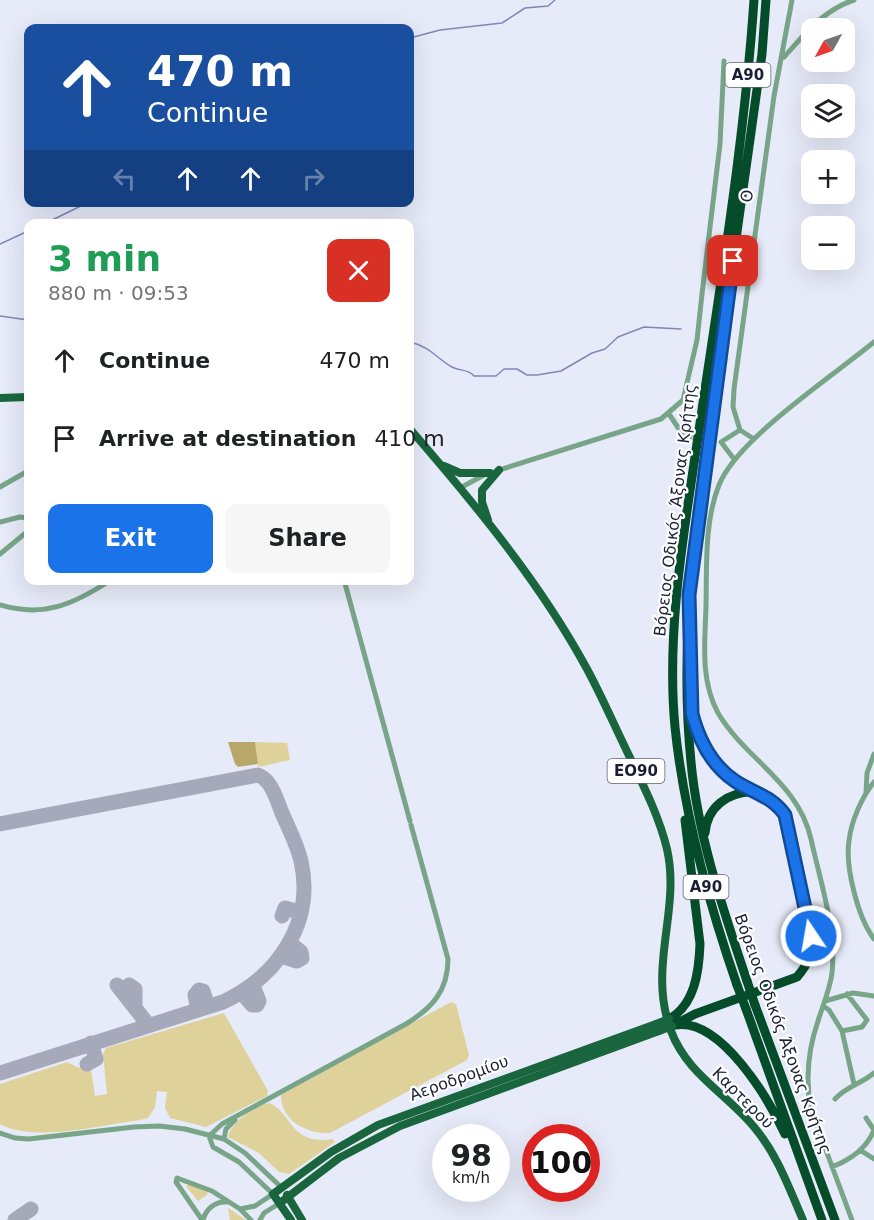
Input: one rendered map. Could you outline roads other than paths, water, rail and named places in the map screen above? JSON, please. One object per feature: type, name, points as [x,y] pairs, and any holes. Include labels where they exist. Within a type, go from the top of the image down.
[{"type":"highway","name":"Βόρειος Οδικός Άξονας Κρήτης","points":[[754,0],[739,149],[680,580],[674,690],[683,788],[702,873],[742,983],[822,1220]]},
{"type":"highway","name":"Βόρειος Οδικός Άξονας Κρήτης","points":[[742,983],[704,840],[692,773],[686,672],[689,595],[708,439],[762,54],[766,0]]},
{"type":"highway","points":[[675,1021],[797,977],[807,965],[812,951],[811,936],[785,815],[778,805],[719,768],[697,732],[691,698],[689,595]]},
{"type":"highway","points":[[675,1021],[696,981],[699,954],[683,788]]},
{"type":"highway","points":[[704,840],[707,821],[720,802],[741,792],[755,792]]},
{"type":"highway","name":"Βόρειος Οδικός Άξονας Κρήτης","points":[[750,1007],[835,1220]]},
{"type":"highway","points":[[675,1021],[708,1035],[733,1052],[770,1103],[801,1163]]},
{"type":"main road","points":[[0,398],[24,397]]},
{"type":"main road","name":"ΕΟ90","points":[[414,434],[490,526],[542,598],[587,669],[661,830],[669,870],[660,978],[675,1021]]},
{"type":"main road","points":[[440,465],[460,473],[494,472]]},
{"type":"main road","points":[[490,526],[482,502],[482,490],[494,472]]},
{"type":"main road","name":"Αεροδρομίου","points":[[280,1203],[339,1158],[392,1129],[675,1021]]},
{"type":"main road","name":"Καρτερού","points":[[675,1021],[690,1066],[754,1126],[768,1146],[802,1220]]},
{"type":"main road","name":"Αεροδρομίου","points":[[273,1194],[346,1142],[386,1121],[657,1028]]},
{"type":"main road","points":[[281,1188],[302,1220]]},
{"type":"main road","points":[[273,1194],[291,1220]]},
{"type":"street","points":[[783,59],[792,0]]},
{"type":"street","name":"Ο","points":[[740,430],[733,407],[734,389],[774,96],[783,59],[816,22],[838,6],[854,0]]},
{"type":"street","points":[[460,488],[494,472],[643,426],[669,414],[684,397],[697,340],[720,144],[724,61]]},
{"type":"street","points":[[852,1220],[811,1110],[807,1080],[812,1044],[832,971],[827,915],[804,814],[793,796],[726,724],[713,702],[707,684],[705,654],[708,542],[717,491],[734,459],[753,439],[874,342]]},
{"type":"street","points":[[669,414],[679,429],[689,437]]},
{"type":"street","points":[[734,459],[718,442],[740,430],[753,439]]},
{"type":"street","points":[[0,487],[24,473]]},
{"type":"street","points":[[0,522],[24,518]]},
{"type":"street","points":[[0,554],[24,534]]},
{"type":"street","points":[[0,605],[31,610],[54,610],[102,585]]},
{"type":"street","points":[[209,1136],[217,1128],[243,1113],[406,1024],[431,1007],[447,980],[448,959],[345,585]]},
{"type":"street","points":[[866,793],[867,773],[874,754]]},
{"type":"street","points":[[874,782],[866,793],[848,841],[853,883],[860,911],[874,939]]},
{"type":"street","points":[[824,1004],[847,994],[874,996]]},
{"type":"street","points":[[842,1031],[862,1027],[867,1020],[847,994]]},
{"type":"street","points":[[824,1004],[842,1031],[854,1084]]},
{"type":"street","points":[[835,1099],[854,1084],[864,1081],[874,1073]]},
{"type":"street","points":[[224,1139],[228,1127],[243,1113]]},
{"type":"street","points":[[832,1167],[844,1163],[860,1150],[874,1130],[866,1118]]},
{"type":"street","points":[[0,1133],[15,1138],[29,1139],[159,1126],[224,1139],[259,1166],[281,1188]]},
{"type":"street","points":[[209,1136],[213,1147],[239,1162],[273,1194],[255,1206],[240,1209]]},
{"type":"street","points":[[860,1150],[874,1160]]},
{"type":"street","points":[[253,1173],[259,1166]]},
{"type":"street","points":[[229,1202],[217,1203],[206,1212],[202,1220],[176,1182],[177,1178],[212,1191],[240,1209],[251,1220]]},
{"type":"street","points":[[260,1220],[264,1213],[280,1203]]},
{"type":"waterway","points":[[414,37],[440,30],[502,23],[525,8],[548,6],[555,0]]},
{"type":"waterway","points":[[54,219],[79,207]]},
{"type":"waterway","points":[[0,244],[24,233]]},
{"type":"waterway","points":[[0,316],[24,319]]},
{"type":"waterway","points":[[414,343],[428,350],[446,364],[474,376],[496,376],[504,369],[517,369],[527,375],[537,375],[561,371],[592,353],[605,349],[618,337],[644,327],[681,329]]},
{"type":"tunnel","points":[[689,437],[715,441]]}]
